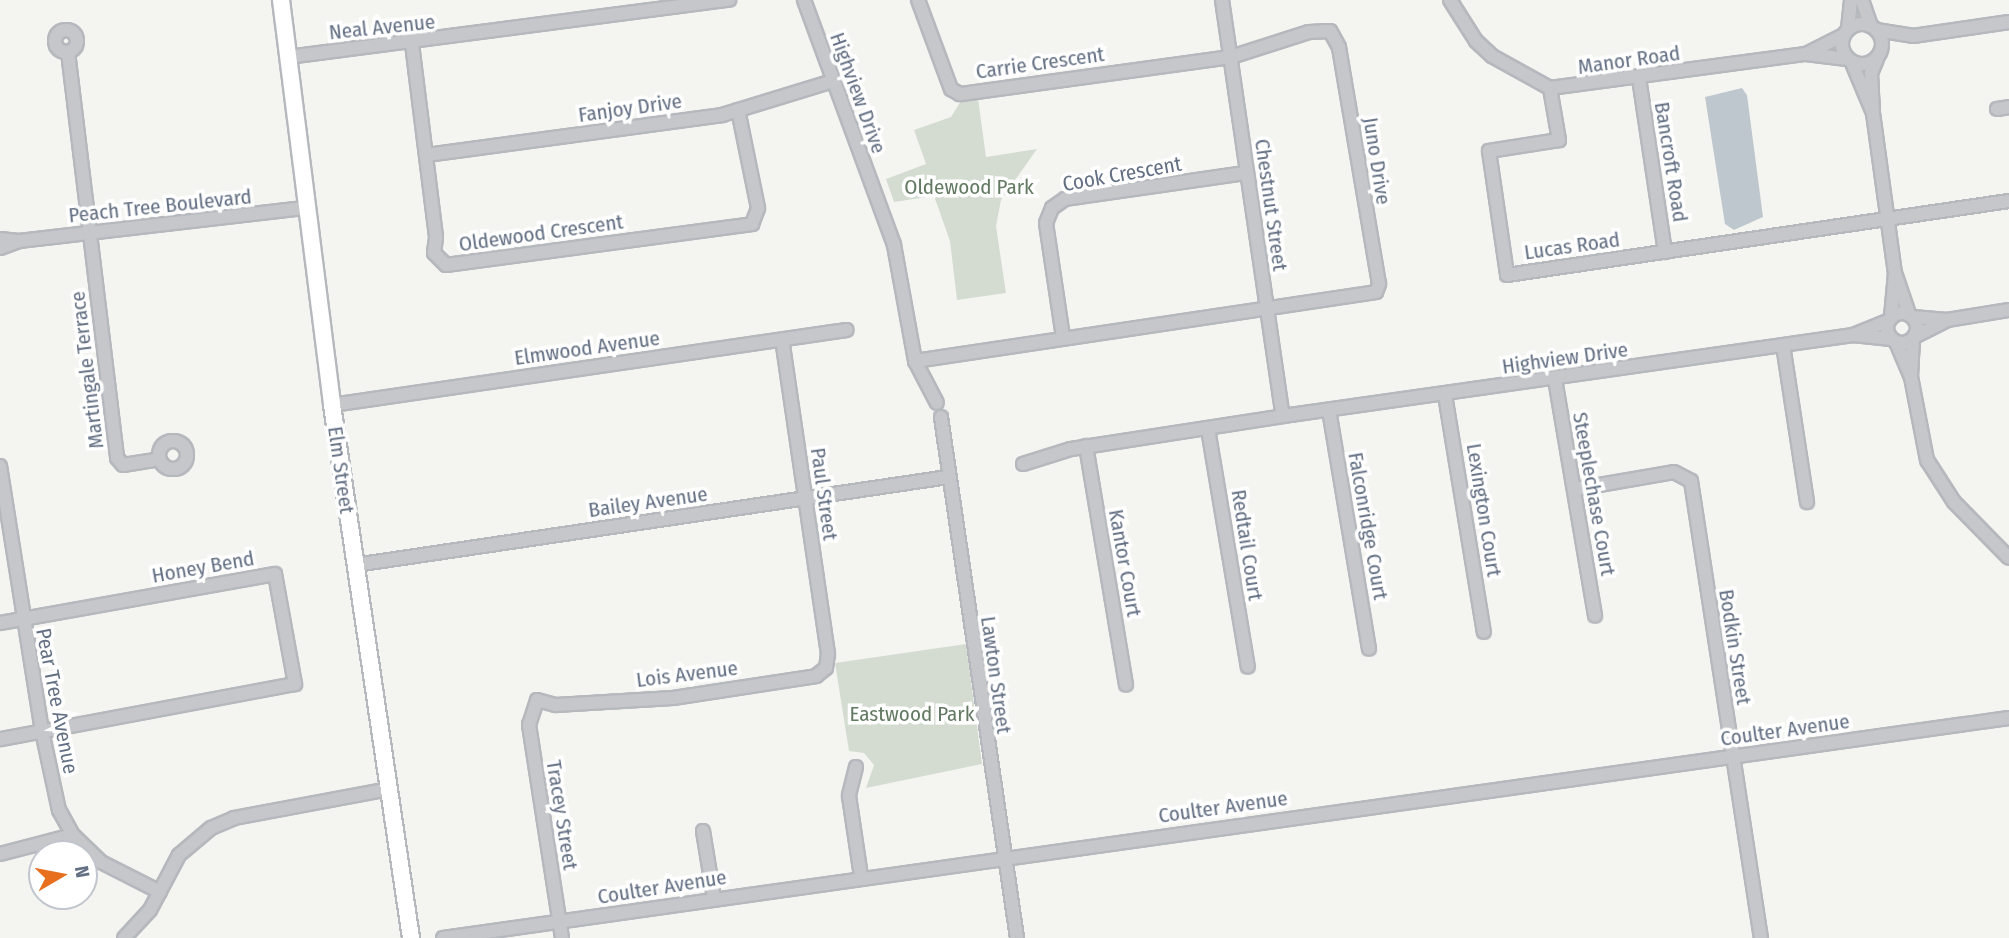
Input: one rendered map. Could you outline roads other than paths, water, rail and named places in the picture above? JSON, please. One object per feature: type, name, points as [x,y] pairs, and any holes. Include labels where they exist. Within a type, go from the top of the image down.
[{"type":"main road","name":"Elm Street","points":[[281,0],[332,405],[411,938]]},
{"type":"street","name":"Neal Avenue","points":[[288,57],[412,44],[729,0]]},
{"type":"street","name":"Highview Drive","points":[[804,0],[894,245],[915,361],[937,403]]},
{"type":"street","name":"Carrie Crescent","points":[[918,0],[951,89],[960,94],[1231,57]]},
{"type":"street","name":"Chestnut Street","points":[[1222,0],[1283,416]]},
{"type":"street","name":"Manor Road","points":[[1450,0],[1476,41],[1492,56],[1550,88],[1806,54],[1850,61]]},
{"type":"street","points":[[1852,0],[1842,47],[1872,113]]},
{"type":"street","points":[[1862,0],[1882,40],[1871,74],[1872,113],[1895,273],[1911,315],[1914,338],[1911,377],[1918,430],[1934,473],[1954,502],[2009,558]]},
{"type":"street","points":[[1806,54],[1859,24],[1913,36],[2009,22]]},
{"type":"street","name":"Juno Drive","points":[[1231,57],[1320,29],[1336,38],[1379,284],[1371,295],[1267,309]]},
{"type":"street","points":[[1850,61],[1865,65],[1913,36]]},
{"type":"street","name":"Oldewood Crescent","points":[[412,44],[427,155],[434,253],[446,265],[747,226],[755,220],[758,208],[738,110]]},
{"type":"street","points":[[68,52],[90,232]]},
{"type":"street","name":"Bancroft Road","points":[[1639,78],[1665,252]]},
{"type":"street","name":"Fanjoy Drive","points":[[427,155],[738,110],[833,81]]},
{"type":"street","name":"Lucas Road","points":[[1550,88],[1559,139],[1489,151],[1507,275],[1888,221],[2009,201]]},
{"type":"street","name":"Cook Crescent","points":[[1063,337],[1046,223],[1052,208],[1065,199],[1247,173]]},
{"type":"street","name":"Peach Tree Boulevard","points":[[0,248],[19,241],[306,208]]},
{"type":"street","name":"Martingale Terrace","points":[[90,232],[117,458],[123,465],[159,459]]},
{"type":"street","name":"Peach Tree Boulevard","points":[[0,239],[19,241]]},
{"type":"street","points":[[1895,273],[1890,319],[1894,341],[1911,377]]},
{"type":"street","points":[[915,361],[1063,337],[1267,309]]},
{"type":"street","points":[[1911,315],[1947,320],[2009,310]]},
{"type":"street","name":"Highview Drive","points":[[1283,416],[1446,396],[1853,335],[1890,319],[1911,315]]},
{"type":"street","points":[[1914,338],[1947,320]]},
{"type":"street","name":"Elmwood Avenue","points":[[332,405],[847,330]]},
{"type":"street","name":"Highview Drive","points":[[1853,335],[1894,341],[1914,338]]},
{"type":"street","name":"Paul Street","points":[[782,340],[828,654]]},
{"type":"street","points":[[1783,345],[1807,502]]},
{"type":"street","name":"Steeplechase Court","points":[[1555,379],[1576,489],[1595,616]]},
{"type":"street","name":"Lexington Court","points":[[1446,396],[1484,632]]},
{"type":"street","name":"Falconridge Court","points":[[1329,410],[1369,649]]},
{"type":"street","points":[[1023,464],[1086,446],[1283,416]]},
{"type":"street","name":"Lawton Street","points":[[941,417],[1003,857],[1017,938]]},
{"type":"street","name":"Redtail Court","points":[[1208,429],[1248,667]]},
{"type":"street","name":"Kantor Court","points":[[1086,446],[1126,685]]},
{"type":"street","name":"Pear Tree Avenue","points":[[0,466],[22,619],[42,731],[60,810],[73,835],[101,862],[160,892]]},
{"type":"street","name":"Bodkin Street","points":[[1576,489],[1674,472],[1691,481],[1761,938]]},
{"type":"street","name":"Bailey Avenue","points":[[355,565],[948,477]]},
{"type":"street","name":"Honey Bend","points":[[22,619],[275,574],[295,684],[42,731]]},
{"type":"street","points":[[0,623],[22,619]]},
{"type":"street","name":"Lois Avenue","points":[[537,700],[556,705],[673,698],[816,676],[826,668],[828,654]]},
{"type":"street","name":"Tracey Street","points":[[537,700],[528,725],[562,938]]},
{"type":"street","name":"Coulter Avenue","points":[[443,938],[1003,857],[2009,718]]},
{"type":"street","points":[[0,739],[42,731]]},
{"type":"street","points":[[856,766],[849,796],[862,877]]},
{"type":"street","points":[[124,938],[137,927],[191,841],[222,823],[389,789]]},
{"type":"street","points":[[703,831],[714,898]]},
{"type":"street","points":[[0,854],[73,835]]},
{"type":"park label","name":"Oldewood Park","points":[[969,187]]},
{"type":"park label","name":"Eastwood Park","points":[[912,714]]}]
